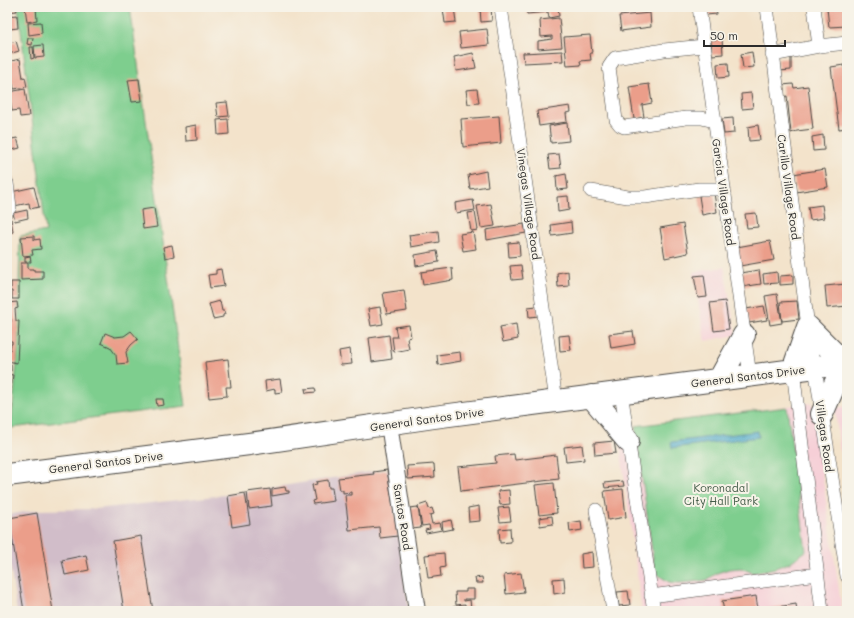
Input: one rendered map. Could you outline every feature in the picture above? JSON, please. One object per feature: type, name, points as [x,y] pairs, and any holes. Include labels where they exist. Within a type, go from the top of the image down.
[{"type":"highway","points":[[793,370],[808,327],[845,363],[822,414]]},
{"type":"highway","points":[[719,380],[744,335]]},
{"type":"highway","name":"General Santos Drive","points":[[7,473],[250,444],[591,396],[845,363]]},
{"type":"highway","points":[[591,396],[628,441]]},
{"type":"street","name":"Vinegas Village Road","points":[[501,7],[556,401]]},
{"type":"street","name":"Garcia Village Road","points":[[699,7],[750,376]]},
{"type":"street","name":"Carillo Village Road","points":[[767,7],[808,327],[815,367]]},
{"type":"street","points":[[814,7],[819,46]]},
{"type":"street","points":[[772,55],[819,46],[847,43]]},
{"type":"street","points":[[704,46],[664,50],[616,58],[609,67],[616,120],[624,127],[695,117],[714,121]]},
{"type":"street","points":[[7,183],[10,207],[7,211]]},
{"type":"street","points":[[591,192],[628,197],[645,197],[699,189],[724,189]]},
{"type":"street","name":"Villegas Road","points":[[815,367],[847,576]]},
{"type":"street","points":[[793,370],[816,574],[822,611]]},
{"type":"street","points":[[621,392],[654,611]]},
{"type":"street","name":"Santos Road","points":[[389,424],[417,611]]},
{"type":"street","points":[[596,510],[613,611]]},
{"type":"street","points":[[651,596],[816,574]]},
{"type":"shaded area","points":[[724,267],[736,335],[705,341],[693,272]]},
{"type":"shaded area","name":"Koronadal City Hall Park","points":[[812,403],[842,611],[642,611],[620,445],[637,442],[635,426]]},
{"type":"shaded area","points":[[847,406],[847,452],[840,453],[835,408]]},
{"type":"shaded area","points":[[389,469],[409,611],[17,611],[7,544],[7,515],[37,510],[95,509],[225,495]]},
{"type":"green space","points":[[18,7],[130,7],[186,406],[11,428],[18,351],[20,236],[46,231]]},
{"type":"green space","name":"Koronadal City Hall Park","points":[[787,407],[806,551],[789,563],[775,568],[753,573],[741,568],[729,569],[717,573],[707,580],[679,583],[669,582],[655,573],[635,426]]},
{"type":"water","points":[[758,431],[759,437],[672,448],[671,442]]},
{"type":"building","points":[[7,7],[16,7],[17,11],[7,12]]},
{"type":"building","points":[[25,7],[36,7],[37,20],[27,22]]},
{"type":"building","points":[[454,7],[456,22],[445,23],[443,8]]},
{"type":"building","points":[[491,7],[492,21],[481,22],[480,8]]},
{"type":"building","points":[[526,7],[558,7],[559,16],[549,18],[548,12],[527,14]]},
{"type":"building","points":[[705,7],[716,7],[717,14],[706,15]]},
{"type":"building","points":[[847,7],[847,26],[829,27],[827,8]]},
{"type":"building","points":[[650,13],[651,27],[621,31],[619,16]]},
{"type":"building","points":[[17,15],[18,28],[7,31],[7,16]]},
{"type":"building","points":[[559,18],[562,47],[538,49],[538,41],[552,39],[552,36],[541,37],[540,20]]},
{"type":"building","points":[[41,22],[42,33],[29,35],[28,23]]},
{"type":"building","points":[[487,29],[489,45],[461,48],[459,32]]},
{"type":"building","points":[[590,35],[592,53],[590,53],[591,60],[580,61],[581,65],[567,66],[564,37]]},
{"type":"building","points":[[28,38],[33,38],[32,45],[27,44]]},
{"type":"building","points":[[722,39],[723,54],[712,55],[711,40]]},
{"type":"building","points":[[16,41],[19,51],[9,54],[7,44]]},
{"type":"building","points":[[43,45],[44,57],[35,58],[34,46]]},
{"type":"building","points":[[30,47],[33,47],[34,58],[31,59]]},
{"type":"building","points":[[562,51],[563,61],[524,63],[523,53]]},
{"type":"building","points":[[752,52],[754,67],[743,68],[741,54]]},
{"type":"building","points":[[473,53],[476,68],[456,71],[454,57]]},
{"type":"building","points":[[791,58],[791,70],[779,71],[778,59]]},
{"type":"building","points":[[20,59],[23,78],[25,77],[27,87],[14,89],[13,84],[7,85],[7,62]]},
{"type":"building","points":[[728,63],[729,77],[718,78],[717,64]]},
{"type":"building","points":[[844,65],[847,89],[847,128],[839,129],[831,67]]},
{"type":"building","points":[[139,79],[142,101],[132,102],[128,80]]},
{"type":"building","points":[[649,84],[652,103],[642,105],[644,117],[634,119],[629,87]]},
{"type":"building","points":[[793,84],[794,88],[808,86],[813,129],[791,133],[787,96],[783,97],[782,85]]},
{"type":"building","points":[[25,89],[29,116],[20,117],[19,110],[12,111],[9,92]]},
{"type":"building","points":[[477,89],[479,103],[468,104],[466,90]]},
{"type":"building","points":[[751,93],[753,108],[742,109],[741,94]]},
{"type":"building","points":[[227,102],[229,116],[218,117],[216,103]]},
{"type":"building","points":[[570,106],[571,112],[566,113],[567,122],[539,126],[537,111]]},
{"type":"building","points":[[499,116],[501,143],[463,147],[461,119]]},
{"type":"building","points":[[733,118],[734,133],[724,134],[722,119]]},
{"type":"building","points":[[228,119],[229,134],[218,135],[217,120]]},
{"type":"building","points":[[567,123],[569,141],[551,143],[549,126]]},
{"type":"building","points":[[196,125],[197,140],[186,141],[185,127]]},
{"type":"building","points":[[758,125],[760,140],[749,141],[748,127]]},
{"type":"building","points":[[823,135],[824,150],[813,151],[812,137]]},
{"type":"building","points":[[17,138],[20,148],[8,151],[7,140]]},
{"type":"building","points":[[559,154],[561,168],[550,169],[548,155]]},
{"type":"building","points":[[825,169],[828,187],[796,192],[793,174]]},
{"type":"building","points":[[486,171],[488,186],[470,189],[468,175]]},
{"type":"building","points":[[566,174],[568,189],[557,190],[556,176]]},
{"type":"building","points":[[34,187],[39,207],[30,209],[29,203],[14,206],[11,192]]},
{"type":"building","points":[[714,193],[717,212],[702,215],[699,196]]},
{"type":"building","points":[[568,196],[569,210],[558,212],[557,197]]},
{"type":"building","points":[[473,200],[475,210],[456,213],[455,203]]},
{"type":"building","points":[[491,204],[495,226],[481,228],[477,206]]},
{"type":"building","points":[[822,205],[824,218],[810,220],[808,207]]},
{"type":"building","points":[[154,208],[157,227],[143,229],[141,210]]},
{"type":"building","points":[[27,210],[28,218],[15,221],[13,213]]},
{"type":"building","points":[[475,212],[478,230],[471,231],[468,213]]},
{"type":"building","points":[[756,213],[758,227],[747,228],[745,214]]},
{"type":"building","points":[[11,219],[13,232],[7,234],[7,220]]},
{"type":"building","points":[[571,222],[572,233],[552,236],[551,225]]},
{"type":"building","points":[[524,224],[526,233],[487,240],[486,230]]},
{"type":"building","points":[[683,224],[688,253],[665,258],[660,228]]},
{"type":"building","points":[[438,231],[439,242],[411,247],[409,235]]},
{"type":"building","points":[[473,232],[476,249],[463,251],[460,234]]},
{"type":"building","points":[[34,236],[34,240],[40,239],[41,249],[32,250],[33,255],[23,256],[21,237]]},
{"type":"building","points":[[770,241],[774,260],[740,266],[737,247]]},
{"type":"building","points":[[519,242],[520,256],[509,257],[508,243]]},
{"type":"building","points":[[172,245],[174,256],[165,258],[163,247]]},
{"type":"building","points":[[437,251],[439,262],[416,266],[415,255]]},
{"type":"building","points":[[30,256],[31,262],[25,262],[25,257]]},
{"type":"building","points":[[21,263],[28,263],[28,269],[43,271],[43,279],[21,280]]},
{"type":"building","points":[[521,265],[523,279],[512,280],[510,266]]},
{"type":"building","points":[[452,268],[453,280],[423,285],[421,272]]},
{"type":"building","points":[[221,269],[224,286],[210,288],[208,275],[216,274],[216,270]]},
{"type":"building","points":[[759,270],[761,284],[742,287],[740,273]]},
{"type":"building","points":[[568,271],[569,286],[558,287],[557,273]]},
{"type":"building","points":[[777,272],[778,283],[764,284],[763,274]]},
{"type":"building","points":[[704,275],[707,297],[698,298],[694,276]]},
{"type":"building","points":[[793,275],[793,284],[780,285],[780,276]]},
{"type":"building","points":[[11,282],[19,282],[19,299],[12,299],[12,291],[9,291],[9,288],[11,288]]},
{"type":"building","points":[[846,284],[847,306],[827,308],[825,286]]},
{"type":"building","points":[[404,290],[407,311],[387,314],[383,293]]},
{"type":"building","points":[[777,294],[782,323],[770,325],[765,296]]},
{"type":"building","points":[[220,301],[222,311],[224,311],[225,314],[223,317],[213,319],[209,304]]},
{"type":"building","points":[[725,301],[729,329],[714,331],[710,303]]},
{"type":"building","points":[[797,301],[799,319],[782,321],[780,302]]},
{"type":"building","points":[[17,302],[18,308],[15,309],[16,321],[19,321],[17,363],[8,361],[12,341],[7,341],[7,322],[11,322],[11,319],[7,320],[7,303]]},
{"type":"building","points":[[537,306],[539,316],[529,317],[528,307]]},
{"type":"building","points":[[764,306],[767,320],[749,323],[746,309]]},
{"type":"building","points":[[380,307],[383,324],[371,326],[368,309]]},
{"type":"building","points":[[516,324],[518,339],[503,342],[500,327]]},
{"type":"building","points":[[409,325],[411,337],[407,338],[409,349],[394,352],[392,337],[397,337],[395,327]]},
{"type":"building","points":[[131,331],[138,339],[126,352],[128,363],[117,364],[116,355],[110,347],[101,343],[105,333],[115,337],[124,336]]},
{"type":"building","points":[[633,331],[635,344],[611,348],[609,334]]},
{"type":"building","points":[[389,335],[392,359],[372,362],[369,338]]},
{"type":"building","points":[[569,335],[571,350],[560,351],[559,336]]},
{"type":"building","points":[[350,349],[352,364],[341,365],[339,351]]},
{"type":"building","points":[[460,352],[461,361],[438,365],[437,355]]},
{"type":"building","points":[[228,359],[231,387],[226,387],[227,396],[209,398],[205,362]]},
{"type":"building","points":[[7,363],[11,364],[11,371],[7,371]]},
{"type":"building","points":[[7,374],[13,375],[11,388],[7,388]]},
{"type":"building","points":[[280,379],[282,392],[275,393],[275,389],[266,391],[265,381]]},
{"type":"building","points":[[315,388],[316,392],[306,393],[305,389]]},
{"type":"building","points":[[156,399],[163,399],[164,405],[157,406]]},
{"type":"building","points":[[7,405],[12,405],[10,425],[7,425]]},
{"type":"building","points":[[614,441],[616,453],[595,455],[594,443]]},
{"type":"building","points":[[582,445],[584,460],[566,462],[564,447]]},
{"type":"building","points":[[514,454],[515,460],[556,455],[559,479],[461,491],[458,467],[496,463],[495,456]]},
{"type":"building","points":[[434,464],[435,477],[408,479],[407,466]]},
{"type":"building","points":[[387,470],[398,536],[380,538],[379,527],[349,530],[345,495],[351,495],[351,492],[343,493],[343,490],[340,490],[338,478],[374,474],[373,472]]},
{"type":"building","points":[[328,480],[329,488],[332,488],[334,501],[313,504],[312,501],[315,500],[312,485],[317,484],[316,482]]},
{"type":"building","points":[[623,481],[624,486],[605,488],[604,483]]},
{"type":"building","points":[[554,483],[557,513],[539,515],[535,485]]},
{"type":"building","points":[[285,487],[286,491],[289,491],[289,493],[272,496],[272,489]]},
{"type":"building","points":[[270,489],[272,506],[249,509],[247,492]]},
{"type":"building","points":[[623,489],[626,517],[608,520],[604,491]]},
{"type":"building","points":[[509,490],[510,504],[500,505],[498,491]]},
{"type":"building","points":[[245,493],[250,524],[232,527],[228,496]]},
{"type":"building","points":[[427,503],[429,509],[432,508],[434,514],[430,515],[432,524],[440,523],[442,530],[426,533],[425,530],[430,529],[429,525],[422,526],[418,506]]},
{"type":"building","points":[[479,506],[480,521],[469,522],[468,508]]},
{"type":"building","points":[[418,507],[421,528],[412,529],[409,508]]},
{"type":"building","points":[[509,507],[511,521],[500,522],[498,508]]},
{"type":"building","points":[[37,513],[53,611],[24,611],[9,518]]},
{"type":"building","points":[[552,516],[553,524],[540,526],[539,518]]},
{"type":"building","points":[[451,520],[453,529],[443,531],[442,522]]},
{"type":"building","points":[[581,521],[582,530],[570,532],[569,523]]},
{"type":"building","points":[[510,528],[511,542],[500,543],[499,529]]},
{"type":"building","points":[[141,536],[153,611],[124,611],[113,541]]},
{"type":"building","points":[[592,552],[593,567],[582,568],[581,554]]},
{"type":"building","points":[[444,553],[445,567],[440,568],[441,576],[428,578],[425,555]]},
{"type":"building","points":[[86,555],[89,570],[65,575],[62,560]]},
{"type":"building","points":[[521,573],[524,592],[506,594],[504,575]]},
{"type":"building","points":[[482,577],[483,583],[476,583],[475,578]]},
{"type":"building","points":[[564,578],[565,592],[554,594],[553,579]]},
{"type":"building","points":[[466,589],[474,589],[474,599],[464,599],[464,601],[470,600],[471,608],[476,607],[475,611],[463,611],[462,608],[465,607],[465,604],[456,605],[455,592],[466,592]]},
{"type":"building","points":[[628,591],[630,605],[619,606],[617,592]]},
{"type":"building","points":[[756,596],[758,610],[796,604],[797,611],[724,611],[722,601]]},
{"type":"building","points":[[459,606],[461,611],[454,611],[453,607]]}]
